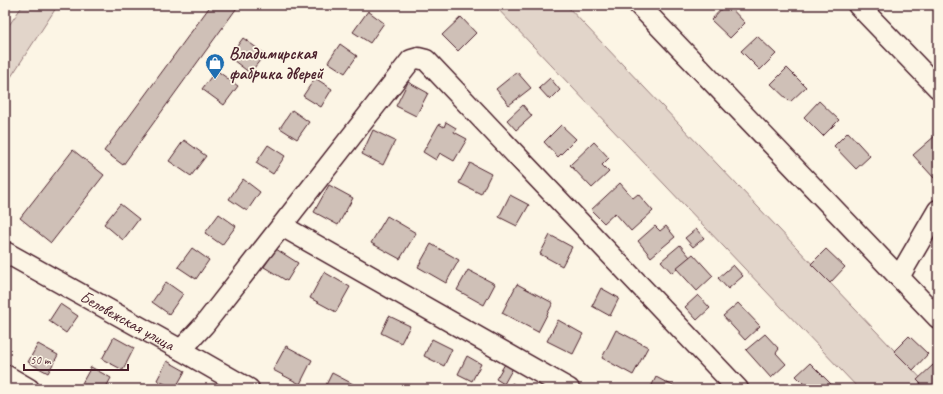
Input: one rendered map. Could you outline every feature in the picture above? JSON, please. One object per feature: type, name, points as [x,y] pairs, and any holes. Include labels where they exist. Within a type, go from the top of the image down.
[{"type":"street","points":[[639,5],[938,318]]},
{"type":"street","points":[[862,6],[938,88]]},
{"type":"street","points":[[181,350],[204,325],[411,60],[418,58],[426,60],[738,389]]},
{"type":"street","points":[[899,277],[938,210]]},
{"type":"street","points":[[282,226],[569,389]]},
{"type":"street","name":"Беловежская улица","points":[[5,252],[249,389]]},
{"type":"street","points":[[5,375],[29,389]]},
{"type":"shaded area","points":[[23,5],[58,5],[5,86],[5,31]]},
{"type":"shaded area","points":[[494,5],[566,5],[931,389],[859,389]]},
{"type":"building","points":[[211,5],[239,5],[123,165],[104,151]]},
{"type":"building","points":[[725,5],[728,5],[745,23],[730,38],[711,20]]},
{"type":"building","points":[[368,11],[384,23],[370,43],[353,32]]},
{"type":"building","points":[[461,17],[476,33],[458,51],[442,35]]},
{"type":"building","points":[[757,36],[776,54],[760,70],[741,51]]},
{"type":"building","points":[[243,38],[265,54],[250,73],[229,57]]},
{"type":"building","points":[[340,44],[357,56],[345,73],[328,62]]},
{"type":"building","points":[[787,68],[806,87],[790,102],[771,84]]},
{"type":"building","points":[[216,70],[238,86],[224,105],[202,89]]},
{"type":"building","points":[[517,72],[531,88],[509,105],[496,89]]},
{"type":"building","points":[[315,78],[332,89],[321,107],[303,96]]},
{"type":"building","points":[[550,78],[560,90],[550,100],[539,88]]},
{"type":"building","points":[[408,82],[428,93],[416,116],[396,106]]},
{"type":"building","points":[[819,101],[839,120],[823,136],[804,117]]},
{"type":"building","points":[[523,105],[532,116],[516,130],[507,120]]},
{"type":"building","points":[[292,110],[309,122],[297,139],[280,128]]},
{"type":"building","points":[[446,122],[456,128],[454,132],[467,139],[454,161],[440,153],[436,160],[423,152],[439,124],[444,127]]},
{"type":"building","points":[[561,125],[576,139],[558,157],[544,142]]},
{"type":"building","points":[[373,130],[395,141],[383,165],[362,154]]},
{"type":"building","points":[[848,132],[870,156],[856,169],[834,146]]},
{"type":"building","points":[[936,135],[938,137],[938,175],[934,178],[913,155]]},
{"type":"building","points":[[184,140],[206,156],[191,176],[169,161]]},
{"type":"building","points":[[594,142],[609,158],[602,165],[609,172],[592,188],[570,165]]},
{"type":"building","points":[[268,145],[285,156],[273,174],[256,163]]},
{"type":"building","points":[[73,150],[104,175],[51,243],[20,218]]},
{"type":"building","points":[[470,163],[491,174],[481,194],[459,183]]},
{"type":"building","points":[[243,179],[260,192],[247,211],[229,199]]},
{"type":"building","points":[[620,183],[633,198],[638,194],[653,211],[631,231],[615,213],[604,223],[591,210]]},
{"type":"building","points":[[329,185],[353,198],[338,225],[314,212]]},
{"type":"building","points":[[510,195],[529,205],[517,226],[499,217]]},
{"type":"building","points":[[120,204],[139,219],[123,240],[104,224]]},
{"type":"building","points":[[219,214],[236,226],[222,245],[205,233]]},
{"type":"building","points":[[387,216],[416,233],[400,259],[371,243]]},
{"type":"building","points":[[655,226],[660,231],[666,226],[675,237],[651,257],[638,241]]},
{"type":"building","points":[[696,229],[704,238],[693,247],[685,238]]},
{"type":"building","points":[[550,235],[572,247],[562,266],[540,254]]},
{"type":"building","points":[[431,244],[459,260],[446,283],[418,267]]},
{"type":"building","points":[[680,245],[690,257],[672,273],[661,261]]},
{"type":"building","points":[[192,248],[209,260],[196,279],[178,267]]},
{"type":"building","points":[[276,249],[298,263],[287,281],[264,267]]},
{"type":"building","points":[[826,249],[845,267],[830,283],[811,264]]},
{"type":"building","points":[[693,254],[713,276],[697,291],[676,268]]},
{"type":"building","points":[[733,265],[743,276],[728,289],[718,278]]},
{"type":"building","points":[[468,270],[495,284],[484,305],[457,290]]},
{"type":"building","points":[[324,272],[350,287],[336,312],[310,298]]},
{"type":"building","points":[[166,282],[183,294],[169,314],[152,302]]},
{"type":"building","points":[[517,284],[553,303],[538,332],[502,313]]},
{"type":"building","points":[[601,288],[619,298],[610,316],[592,306]]},
{"type":"building","points":[[698,295],[710,308],[697,320],[685,307]]},
{"type":"building","points":[[738,303],[760,326],[745,340],[723,316]]},
{"type":"building","points":[[60,304],[78,316],[66,333],[49,321]]},
{"type":"building","points":[[389,316],[410,326],[401,343],[381,333]]},
{"type":"building","points":[[558,320],[583,334],[573,354],[547,341]]},
{"type":"building","points":[[616,330],[648,347],[633,375],[602,358]]},
{"type":"building","points":[[765,334],[779,349],[776,353],[786,364],[771,378],[746,350]]},
{"type":"building","points":[[909,336],[928,354],[913,370],[894,351]]},
{"type":"building","points":[[114,337],[134,348],[123,370],[102,359]]},
{"type":"building","points":[[432,339],[452,349],[444,366],[424,356]]},
{"type":"building","points":[[38,344],[58,355],[48,373],[28,362]]},
{"type":"building","points":[[286,346],[312,360],[300,384],[273,370]]},
{"type":"building","points":[[467,356],[481,364],[472,381],[458,374]]},
{"type":"building","points":[[167,361],[185,371],[175,389],[157,380]]},
{"type":"building","points":[[810,363],[836,389],[809,389],[796,376]]},
{"type":"building","points":[[505,364],[513,368],[504,384],[496,379]]},
{"type":"building","points":[[933,365],[938,369],[938,389],[926,389],[917,380]]},
{"type":"building","points":[[91,367],[111,378],[105,389],[88,389],[81,385]]},
{"type":"building","points":[[332,373],[353,384],[351,389],[324,389]]},
{"type":"building","points":[[656,377],[679,389],[650,389]]},
{"type":"building","points":[[512,383],[523,389],[509,389]]},
{"type":"place","name":"Владимирская фабрика дверей","points":[[215,80]]}]
